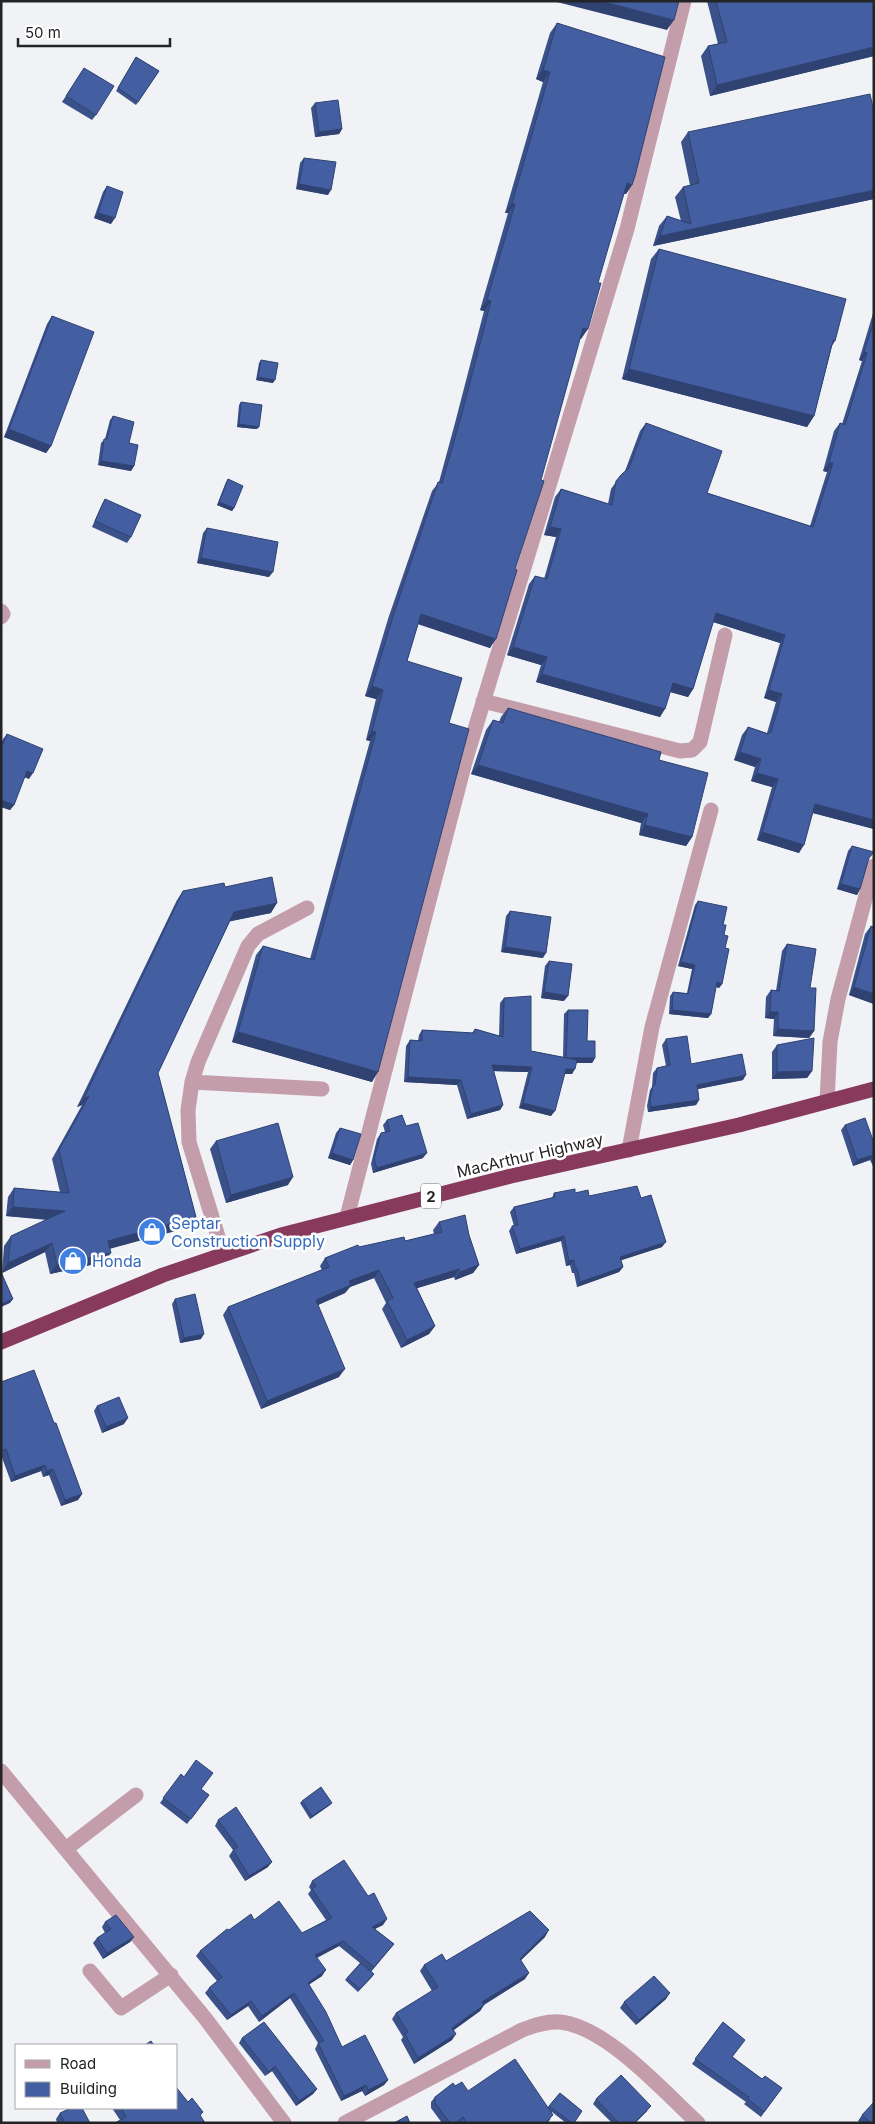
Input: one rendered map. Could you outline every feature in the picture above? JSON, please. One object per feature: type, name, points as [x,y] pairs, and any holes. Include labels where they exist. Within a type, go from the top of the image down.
[{"type":"highway","name":"MacArthur Highway","points":[[1,1342],[163,1275],[223,1253],[347,1217],[511,1176],[739,1125],[874,1089]]},
{"type":"street","points":[[347,1217],[483,701],[627,229],[684,1]]},
{"type":"street","points":[[1,611],[3,614],[1,617]]},
{"type":"street","points":[[483,701],[680,751],[692,750],[700,742],[725,635]]},
{"type":"street","points":[[629,1150],[652,1027],[711,810]]},
{"type":"street","points":[[826,1101],[830,1042],[838,999],[874,866]]},
{"type":"street","points":[[223,1253],[189,1142],[188,1110],[192,1082],[198,1062],[248,946],[258,934],[307,908]]},
{"type":"street","points":[[192,1082],[322,1089]]},
{"type":"street","points":[[1,1771],[67,1848],[170,1975],[284,2123]]},
{"type":"street","points":[[67,1848],[136,1795]]},
{"type":"street","points":[[90,1971],[121,2008],[170,1975]]},
{"type":"street","points":[[345,2123],[522,2030],[542,2023],[559,2022],[577,2025],[614,2046],[698,2123]]},
{"type":"building","points":[[601,1],[679,1],[674,20]]},
{"type":"building","points":[[716,1],[874,1],[874,47],[717,85],[708,46],[727,42]]},
{"type":"building","points":[[557,23],[665,57],[635,176],[632,185],[627,183],[598,283],[601,283],[588,329],[583,328],[541,480],[544,481],[515,569],[517,570],[496,639],[421,614],[407,661],[462,678],[449,723],[469,729],[378,1072],[238,1032],[263,946],[314,960],[376,732],[372,731],[383,690],[372,686],[395,610],[438,482],[442,483],[462,413],[491,301],[487,300],[515,204],[512,203],[550,72],[543,70]]},
{"type":"building","points":[[136,57],[159,71],[138,102],[118,88]]},
{"type":"building","points":[[84,68],[114,86],[96,115],[66,96]]},
{"type":"building","points":[[870,94],[874,112],[874,190],[660,236],[667,216],[691,224],[683,187],[699,183],[688,132]]},
{"type":"building","points":[[338,100],[342,129],[319,132],[315,103]]},
{"type":"building","points":[[304,158],[336,162],[331,190],[299,184]]},
{"type":"building","points":[[107,186],[123,192],[115,218],[98,213]]},
{"type":"building","points":[[659,249],[846,299],[835,341],[833,340],[814,416],[629,369]]},
{"type":"building","points":[[52,316],[94,332],[51,446],[9,429]]},
{"type":"building","points":[[874,321],[874,820],[815,804],[804,845],[762,832],[778,779],[757,773],[761,759],[740,752],[748,727],[768,734],[771,732],[782,694],[769,690],[785,635],[716,613],[693,689],[673,683],[665,709],[542,674],[547,657],[513,647],[535,576],[547,579],[561,529],[550,527],[561,489],[612,505],[616,481],[629,468],[646,423],[722,451],[707,493],[813,527],[833,463],[829,463],[840,423],[845,425],[867,353],[864,352]]},
{"type":"building","points":[[261,360],[278,363],[275,380],[258,377]]},
{"type":"building","points":[[241,402],[262,405],[259,427],[239,424]]},
{"type":"building","points":[[113,416],[134,422],[129,443],[138,445],[134,466],[101,461],[104,439],[107,439]]},
{"type":"building","points":[[228,479],[243,486],[234,508],[219,502]]},
{"type":"building","points":[[105,499],[141,515],[131,537],[95,521]]},
{"type":"building","points":[[207,528],[278,542],[273,572],[201,558]]},
{"type":"building","points":[[508,708],[661,752],[659,760],[708,773],[692,837],[645,825],[648,814],[478,765],[493,720],[503,723]]},
{"type":"building","points":[[7,734],[43,749],[33,773],[27,771],[14,805],[1,800],[1,748]]},
{"type":"building","points":[[852,846],[874,852],[869,858],[860,889],[841,884]]},
{"type":"building","points":[[272,877],[277,903],[234,912],[158,1073],[196,1217],[108,1241],[111,1253],[57,1265],[52,1243],[8,1263],[11,1236],[65,1211],[13,1207],[14,1188],[69,1193],[59,1150],[89,1096],[84,1098],[183,891],[224,883],[225,887]]},
{"type":"building","points":[[698,901],[727,907],[723,925],[726,925],[724,935],[728,936],[725,948],[729,949],[722,984],[717,982],[711,1014],[672,1010],[673,992],[688,994],[695,965],[681,962]]},
{"type":"building","points":[[510,911],[551,917],[546,953],[505,947]]},
{"type":"building","points":[[871,926],[874,927],[874,994],[854,987]]},
{"type":"building","points":[[787,944],[816,949],[810,988],[816,988],[814,1031],[778,1029],[778,1012],[770,1012],[771,990],[779,991]]},
{"type":"building","points":[[549,961],[572,964],[568,996],[544,992]]},
{"type":"building","points":[[531,996],[531,1051],[577,1060],[575,1069],[566,1069],[555,1111],[523,1103],[532,1067],[492,1065],[503,1105],[471,1114],[461,1080],[408,1077],[410,1040],[422,1041],[422,1030],[474,1033],[475,1029],[503,1037],[504,998]]},
{"type":"building","points":[[568,1010],[588,1010],[587,1041],[595,1041],[595,1058],[566,1058]]},
{"type":"building","points":[[687,1036],[691,1064],[742,1054],[746,1075],[697,1085],[699,1100],[651,1107],[650,1100],[653,1085],[655,1085],[657,1068],[670,1065],[666,1039]]},
{"type":"building","points":[[814,1038],[812,1071],[777,1072],[777,1045]]},
{"type":"building","points":[[402,1115],[406,1126],[418,1123],[427,1153],[377,1168],[374,1159],[381,1133],[390,1131],[387,1120]]},
{"type":"building","points":[[865,1118],[874,1143],[874,1155],[857,1160],[845,1125]]},
{"type":"building","points":[[278,1123],[293,1177],[231,1195],[216,1141]]},
{"type":"building","points":[[340,1128],[361,1134],[353,1160],[332,1153]]},
{"type":"building","points":[[637,1186],[641,1198],[651,1195],[666,1242],[620,1257],[623,1267],[580,1282],[574,1260],[569,1261],[564,1236],[520,1249],[512,1226],[518,1225],[514,1207],[555,1197],[554,1193],[575,1189],[575,1193],[588,1190],[589,1196]]},
{"type":"building","points":[[465,1215],[469,1235],[479,1265],[460,1272],[459,1269],[414,1283],[435,1326],[407,1340],[387,1301],[393,1298],[379,1270],[349,1281],[351,1285],[316,1300],[345,1369],[267,1401],[228,1307],[329,1267],[325,1258],[358,1245],[359,1247],[404,1237],[405,1241],[442,1232],[439,1222]]},
{"type":"building","points":[[1,1272],[13,1299],[1,1304]]},
{"type":"building","points":[[195,1294],[204,1334],[184,1338],[175,1299]]},
{"type":"building","points":[[34,1370],[82,1494],[65,1500],[53,1469],[47,1471],[45,1465],[15,1476],[6,1449],[1,1451],[1,1382]]},
{"type":"building","points":[[119,1397],[128,1418],[106,1427],[97,1406]]},
{"type":"building","points":[[196,1760],[213,1773],[201,1789],[209,1795],[191,1819],[163,1798],[181,1774],[184,1777]]},
{"type":"building","points":[[321,1787],[332,1803],[312,1816],[302,1801]]},
{"type":"building","points":[[236,1807],[272,1862],[249,1876],[233,1850],[238,1847],[218,1820]]},
{"type":"building","points":[[344,1860],[368,1896],[374,1893],[387,1919],[372,1927],[394,1944],[374,1967],[343,1941],[315,1955],[326,1970],[308,1983],[326,2012],[342,2047],[365,2035],[388,2080],[368,2090],[366,2085],[344,2096],[318,2043],[324,2041],[294,1993],[262,2016],[251,2001],[231,2015],[209,1988],[222,1977],[200,1951],[227,1929],[229,1930],[251,1914],[254,1920],[279,1901],[302,1933],[332,1918],[312,1889],[316,1886],[312,1881]]},
{"type":"building","points":[[530,1911],[549,1930],[520,1959],[529,1973],[482,2002],[484,2005],[452,2028],[456,2034],[418,2058],[405,2034],[408,2032],[396,2013],[438,1987],[424,1965],[442,1954],[446,1961]]},
{"type":"building","points":[[116,1915],[134,1937],[107,1953],[97,1938],[111,1929],[105,1922]]},
{"type":"building","points":[[361,1963],[374,1974],[360,1989],[347,1978]]},
{"type":"building","points":[[654,1976],[670,1993],[639,2020],[624,2002]]},
{"type":"building","points":[[264,2022],[317,2089],[299,2101],[275,2066],[269,2072],[242,2038]]},
{"type":"building","points":[[723,2022],[745,2040],[732,2057],[762,2079],[765,2076],[782,2088],[764,2112],[748,2099],[749,2097],[695,2059]]},
{"type":"building","points":[[515,2059],[553,2115],[545,2123],[467,2123],[463,2117],[456,2123],[450,2123],[435,2103],[435,2097],[453,2083],[455,2086],[462,2082],[468,2091]]},
{"type":"building","points":[[621,2075],[651,2106],[634,2123],[619,2123],[596,2099]]},
{"type":"building","points":[[178,2090],[188,2102],[192,2098],[203,2112],[200,2115],[205,2123],[115,2123],[126,2117],[122,2109],[178,2109]]},
{"type":"building","points":[[560,2093],[582,2111],[574,2123],[549,2106]]},
{"type":"building","points":[[874,2102],[874,2123],[871,2123],[862,2115]]},
{"type":"building","points":[[69,2109],[83,2109],[90,2123],[65,2123],[60,2113]]},
{"type":"building","points":[[407,2116],[410,2123],[394,2123]]},
{"type":"place","name":"Septar Construction Supply","points":[[152,1232]]},
{"type":"place","name":"Honda","points":[[73,1261]]}]
